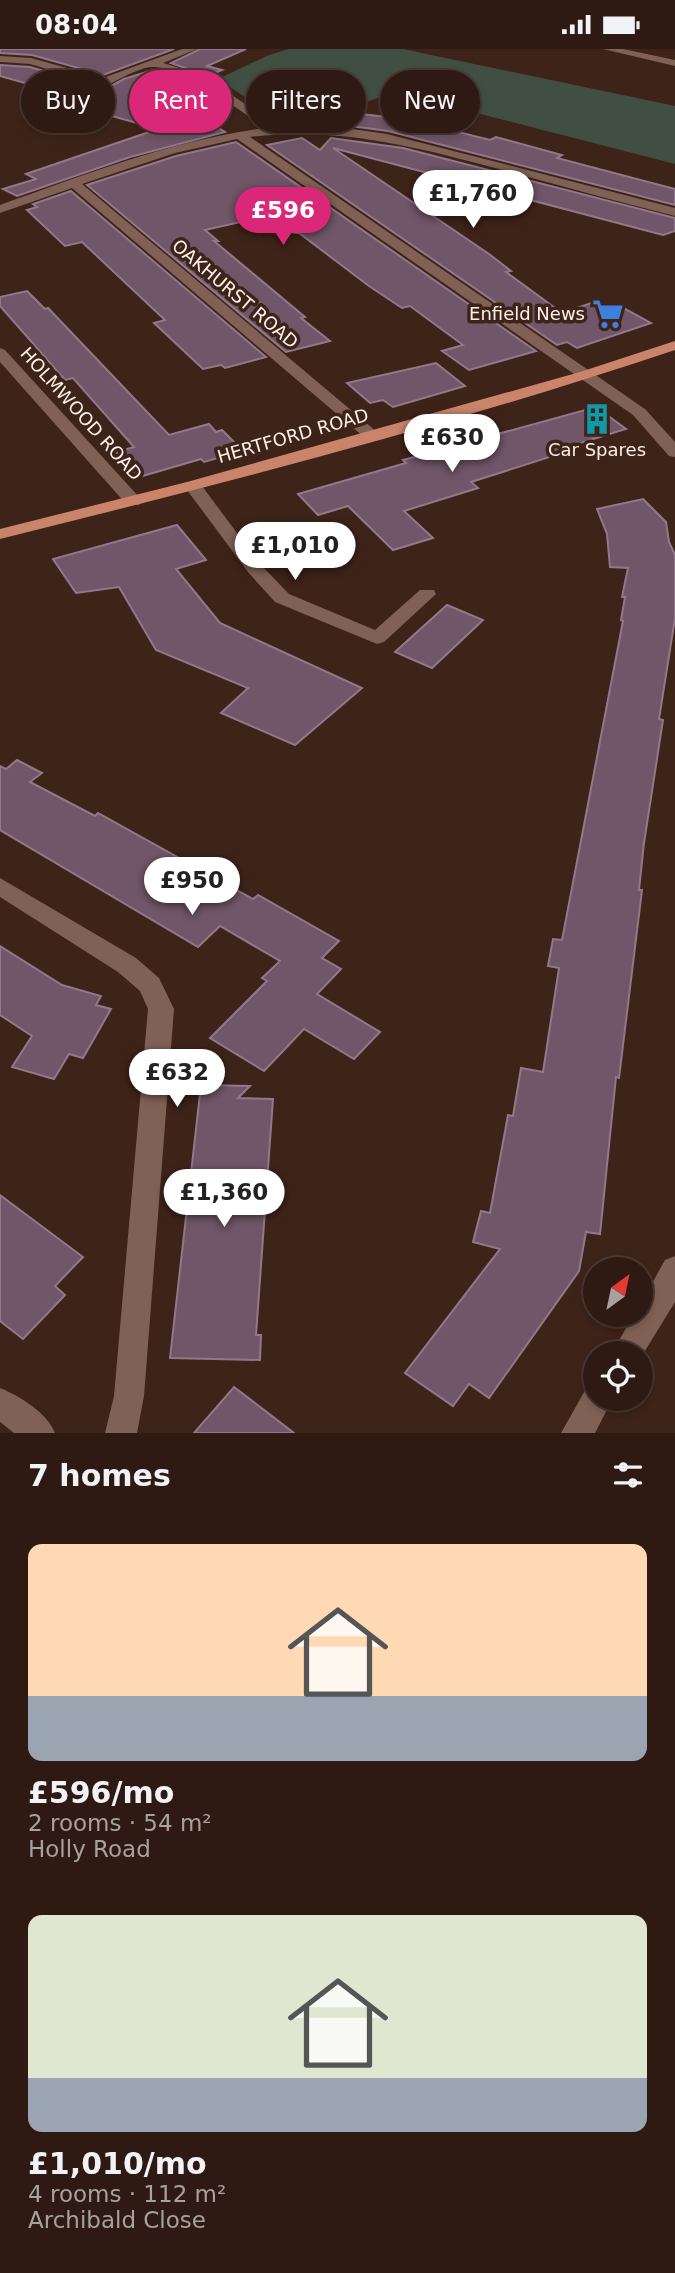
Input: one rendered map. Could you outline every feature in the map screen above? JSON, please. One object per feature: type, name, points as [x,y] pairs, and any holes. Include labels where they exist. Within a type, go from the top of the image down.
[{"type":"main road","name":"HERTFORD ROAD","points":[[0,534],[193,486],[585,375],[675,345]]},
{"type":"street","points":[[115,78],[192,49]]},
{"type":"street","points":[[608,49],[675,62]]},
{"type":"street","points":[[658,59],[673,49]]},
{"type":"street","points":[[31,61],[47,51]]},
{"type":"street","points":[[0,59],[31,61],[62,70]]},
{"type":"street","points":[[152,64],[196,76],[246,110]]},
{"type":"street","points":[[0,209],[199,143],[254,133]]},
{"type":"street","points":[[366,133],[424,145],[675,212]]},
{"type":"street","points":[[239,135],[639,412],[675,452]]},
{"type":"street","name":"OAKHURST ROAD","points":[[74,183],[371,435]]},
{"type":"street","name":"HOLMWOOD ROAD","points":[[0,353],[133,501]]},
{"type":"street","points":[[193,486],[254,568],[282,598],[377,638],[427,594]]},
{"type":"street","points":[[0,886],[127,965],[150,985],[161,1009],[129,1397],[121,1433]]},
{"type":"street","points":[[634,1341],[672,1284]]},
{"type":"street","points":[[0,1403],[38,1433]]},
{"type":"street","points":[[577,1433],[590,1411]]},
{"type":"green space","points":[[289,49],[403,49],[675,106],[675,164],[480,114],[480,70],[380,70],[380,97],[366,102],[366,70],[246,70],[246,98],[232,88],[232,72]]},
{"type":"building","points":[[0,49],[174,49],[115,71],[85,70],[32,55],[0,53]]},
{"type":"building","points":[[200,49],[246,49],[207,66],[222,70],[191,70],[171,63]]},
{"type":"building","points":[[0,65],[40,70],[21,70],[21,82],[0,76]]},
{"type":"building","points":[[129,77],[129,121],[115,117],[115,84]]},
{"type":"building","points":[[366,114],[380,116],[380,130],[366,128]]},
{"type":"building","points":[[146,133],[221,133],[130,157],[17,196],[3,189],[36,179],[26,174]]},
{"type":"building","points":[[396,133],[462,133],[490,140],[496,137],[562,155],[557,158],[675,189],[675,205]]},
{"type":"building","points":[[302,138],[320,150],[331,138],[403,148],[675,218],[675,231],[663,235],[333,148],[489,254],[511,271],[506,272],[562,313],[597,301],[611,309],[620,306],[651,323],[577,348],[567,342],[557,345],[267,145]]},
{"type":"building","points":[[236,142],[536,351],[469,370],[442,351],[463,345],[410,306],[402,308],[369,286],[271,215],[205,230],[218,241],[214,241],[330,341],[286,352],[87,185],[176,156]]},
{"type":"building","points":[[71,191],[266,357],[225,368],[221,365],[203,369],[154,323],[165,320],[82,242],[65,246],[27,210],[37,207],[33,204]]},
{"type":"building","points":[[27,291],[45,309],[48,308],[169,435],[209,424],[216,432],[222,430],[243,451],[204,462],[201,459],[139,477],[116,452],[134,447],[73,378],[65,380],[0,306],[0,297]]},
{"type":"building","points":[[436,363],[465,386],[393,407],[383,400],[370,403],[347,383]]},
{"type":"building","points":[[596,407],[626,429],[574,445],[578,448],[471,482],[478,488],[404,511],[433,538],[393,550],[348,506],[318,515],[298,494],[406,463],[403,460]]},
{"type":"building","points":[[643,499],[666,522],[669,542],[675,555],[675,618],[659,719],[663,720],[644,843],[639,890],[642,890],[619,1078],[616,1077],[600,1234],[586,1232],[579,1271],[489,1398],[469,1384],[453,1406],[405,1373],[500,1249],[473,1242],[481,1211],[490,1213],[508,1115],[513,1116],[521,1068],[543,1072],[559,968],[548,966],[553,939],[562,940],[623,621],[625,597],[622,597],[628,568],[610,567],[607,534],[597,509]]},
{"type":"building","points":[[177,525],[206,560],[176,569],[220,623],[362,688],[295,745],[221,713],[248,688],[156,650],[119,587],[76,593],[53,559]]},
{"type":"building","points":[[447,605],[483,620],[432,668],[395,652]]},
{"type":"building","points":[[17,760],[42,773],[30,782],[95,816],[98,813],[253,899],[258,895],[339,941],[322,958],[341,969],[317,994],[380,1032],[354,1059],[304,1029],[264,1071],[210,1038],[267,981],[262,978],[280,961],[220,926],[198,947],[0,830],[0,766],[6,769]]},
{"type":"building","points":[[0,946],[62,985],[101,996],[96,1005],[111,1009],[83,1058],[69,1054],[54,1079],[12,1067],[32,1036],[0,1015]]},
{"type":"building","points":[[201,1085],[250,1086],[238,1098],[273,1099],[256,1335],[261,1335],[260,1360],[170,1358]]},
{"type":"building","points":[[0,1195],[83,1257],[55,1286],[65,1295],[23,1339],[0,1321]]},
{"type":"building","points":[[234,1387],[294,1433],[194,1433]]},
{"type":"place","name":"Enfield News","points":[[608,314]]},
{"type":"place","name":"Car Spares","points":[[597,419]]}]
